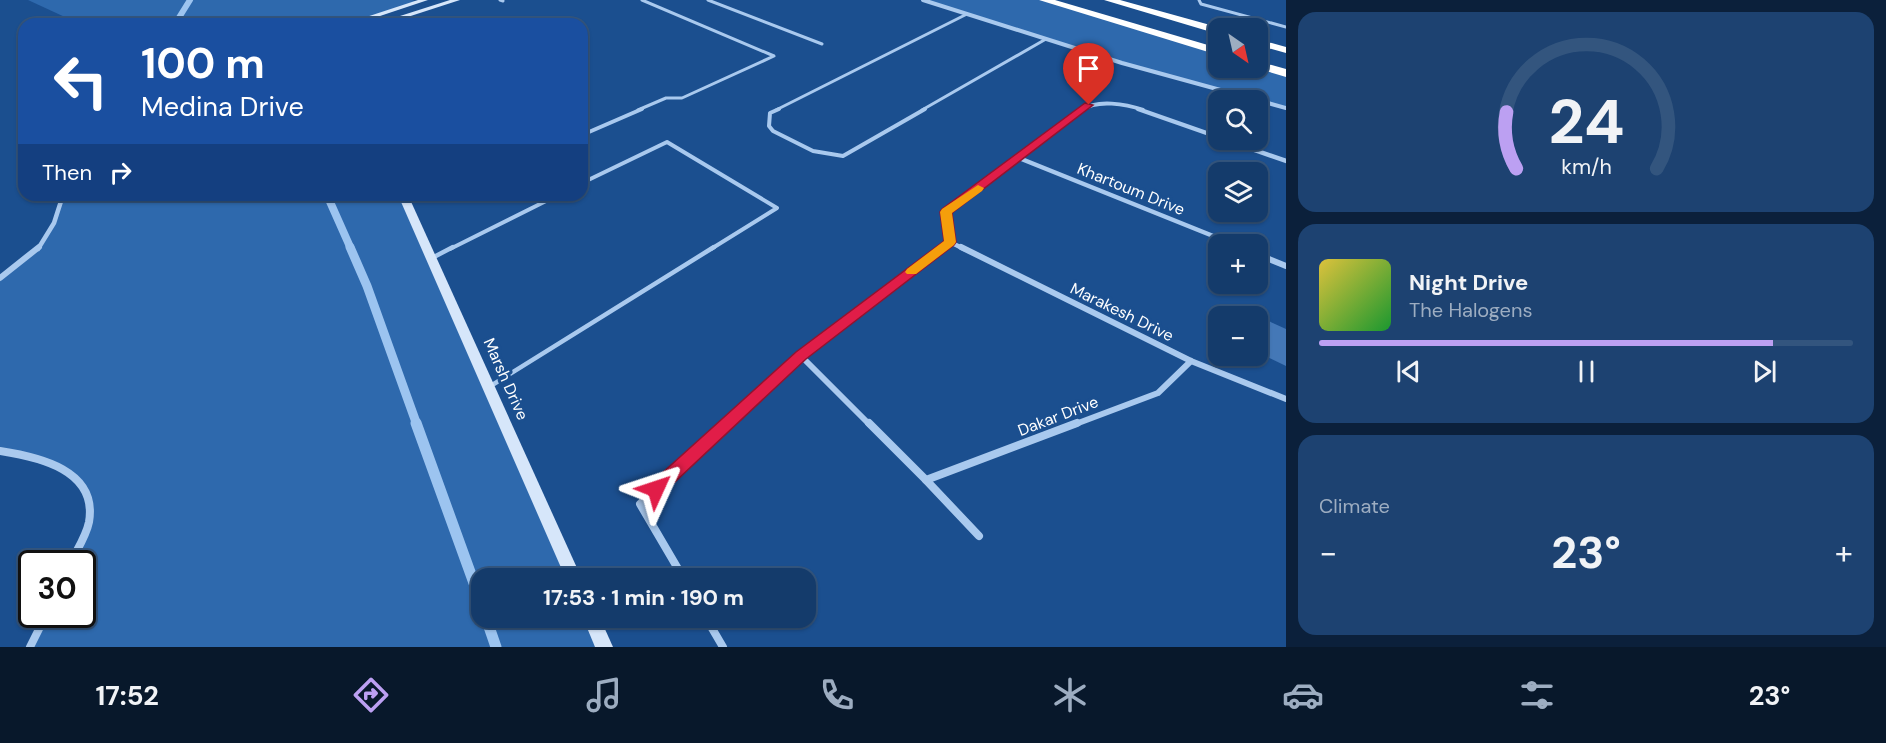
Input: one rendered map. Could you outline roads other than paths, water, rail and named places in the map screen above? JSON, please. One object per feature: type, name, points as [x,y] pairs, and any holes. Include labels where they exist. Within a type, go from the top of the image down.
[{"type":"highway","points":[[1044,0],[1208,49]]},
{"type":"highway","points":[[1109,0],[1208,28]]},
{"type":"highway","points":[[1268,45],[1286,50]]},
{"type":"highway","points":[[1268,67],[1286,73]]},
{"type":"street","points":[[366,18],[414,1],[425,0]]},
{"type":"street","points":[[398,18],[457,0]]},
{"type":"street","points":[[923,0],[1122,63],[1286,108]]},
{"type":"street","points":[[678,568],[640,504],[801,356],[950,242],[946,212],[1089,105],[1128,105],[1208,133]]},
{"type":"street","points":[[1255,150],[1286,161]]},
{"type":"street","name":"Khartoum Drive","points":[[1019,158],[1208,234]]},
{"type":"street","points":[[0,278],[32,256],[50,236],[61,201]]},
{"type":"street","name":"Marsh Drive","points":[[406,201],[569,568]]},
{"type":"street","name":"Marakesh Drive","points":[[950,242],[1191,361],[1286,399]]},
{"type":"street","points":[[1268,259],[1286,266]]},
{"type":"street","points":[[801,356],[926,480],[978,536]]},
{"type":"street","name":"Dakar Drive","points":[[926,480],[1158,393],[1191,361]]},
{"type":"street","points":[[0,451],[49,462],[73,474],[88,493],[89,522],[76,550]]},
{"type":"street","points":[[30,647],[40,628]]},
{"type":"street","points":[[595,628],[604,647]]},
{"type":"street","points":[[712,628],[723,647]]},
{"type":"lane","points":[[588,132],[666,98],[682,98],[774,56],[642,0]]},
{"type":"lane","points":[[708,0],[822,44]]},
{"type":"lane","points":[[1199,0],[1201,4],[1286,27]]},
{"type":"lane","points":[[967,14],[770,113],[769,126],[773,131],[813,151],[843,156],[1046,39]]},
{"type":"lane","points":[[489,387],[777,208],[666,142],[588,180]]},
{"type":"lane","points":[[431,258],[546,201]]},
{"type":"waterway","points":[[179,18],[190,0]]},
{"type":"waterway","points":[[330,201],[351,249]]},
{"type":"waterway","points":[[350,247],[367,286],[417,425]]},
{"type":"waterway","points":[[416,423],[471,575]]},
{"type":"waterway","points":[[489,628],[496,647]]}]
